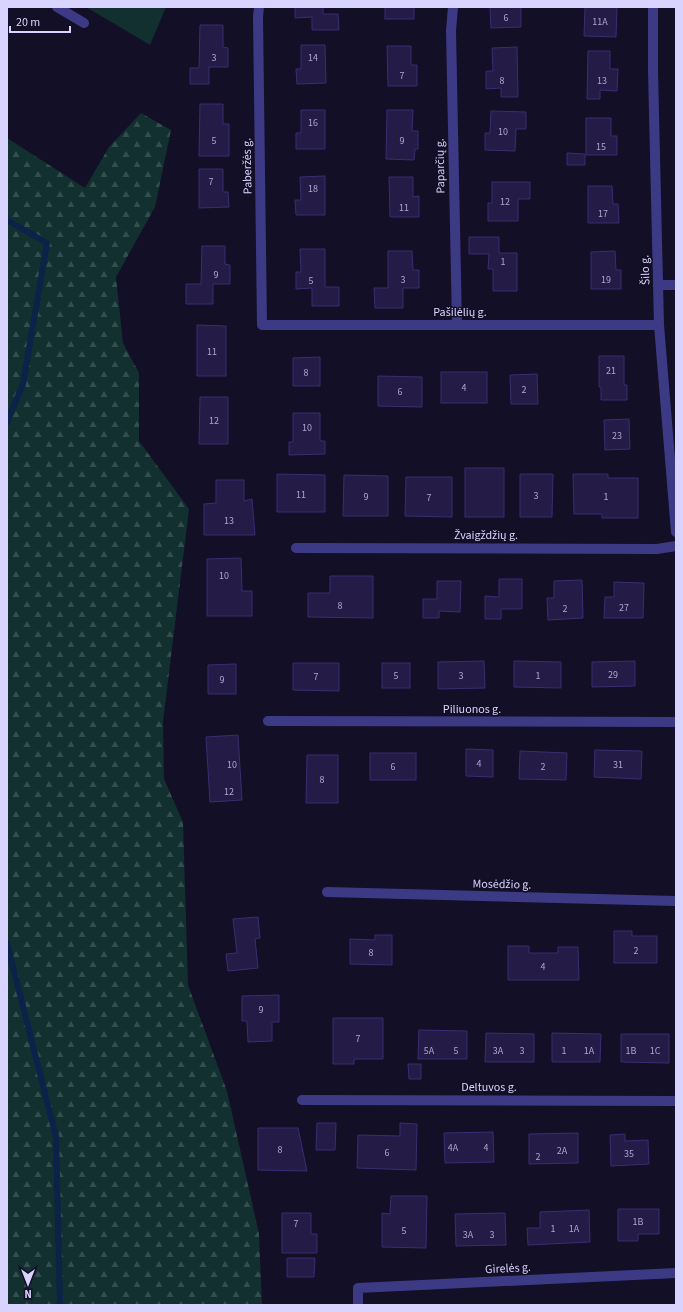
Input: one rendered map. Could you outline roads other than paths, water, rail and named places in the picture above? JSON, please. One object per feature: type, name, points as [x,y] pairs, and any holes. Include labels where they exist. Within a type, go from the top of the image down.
[{"type":"street","points":[[57,7],[84,23]]},
{"type":"street","name":"Paberžės g.","points":[[259,7],[262,325]]},
{"type":"street","name":"Paparčių g.","points":[[453,7],[451,31],[457,325]]},
{"type":"street","name":"Šilo g.","points":[[653,7],[653,71],[659,325],[676,532]]},
{"type":"street","points":[[658,285],[676,285]]},
{"type":"street","name":"Pašilėlių g.","points":[[262,325],[659,325]]},
{"type":"street","name":"Žvaigždžių g.","points":[[296,548],[657,549],[676,546]]},
{"type":"street","name":"Piliuonos g.","points":[[268,721],[676,722]]},
{"type":"street","name":"Mosėdžio g.","points":[[327,892],[676,901]]},
{"type":"street","name":"Deltuvos g.","points":[[302,1100],[676,1101]]},
{"type":"street","name":"Girelės g.","points":[[358,1305],[358,1288],[676,1273]]},
{"type":"waterway","points":[[7,220],[47,243],[23,384],[7,422]]},
{"type":"waterway","points":[[7,943],[56,1137],[60,1305]]}]
